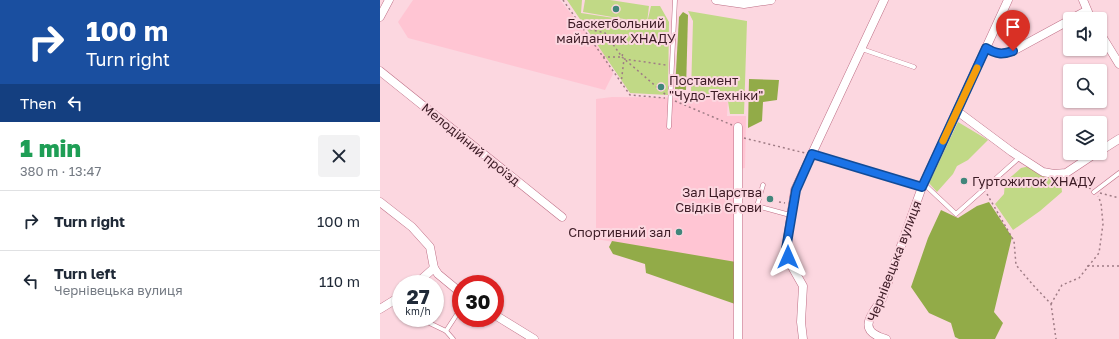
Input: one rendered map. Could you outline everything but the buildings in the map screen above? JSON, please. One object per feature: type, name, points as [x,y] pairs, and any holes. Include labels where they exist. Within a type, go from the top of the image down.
[{"type":"street","points":[[380,17],[389,0]]},
{"type":"street","points":[[716,0],[744,4],[771,0]]},
{"type":"street","points":[[804,339],[801,322],[802,286],[791,265],[786,249],[790,231],[790,215],[796,190],[884,0]]},
{"type":"street","name":"Чернівецька вулиця","points":[[886,339],[874,336],[871,332],[869,324],[870,319],[882,299],[923,185],[1008,0]]},
{"type":"street","points":[[1083,0],[1086,11]]},
{"type":"street","points":[[986,48],[995,53],[1003,54],[1013,51],[1063,23]]},
{"type":"street","points":[[1107,44],[1119,64]]},
{"type":"street","name":"Мелодійний проїзд","points":[[380,71],[562,217]]},
{"type":"street","points":[[957,111],[1043,172],[1054,174],[1066,173],[1086,160]]},
{"type":"street","points":[[738,127],[738,339]]},
{"type":"street","points":[[1107,147],[1119,139]]},
{"type":"street","points":[[380,202],[412,227],[430,247],[434,268],[438,274],[452,286]]},
{"type":"street","points":[[426,275],[434,268]]},
{"type":"street","points":[[380,309],[392,302]]},
{"type":"street","points":[[504,321],[534,339]]},
{"type":"lane","points":[[669,127],[675,0]]},
{"type":"lane","points":[[862,49],[914,67]]},
{"type":"lane","points":[[812,154],[923,185],[956,214],[1020,157]]},
{"type":"lane","points":[[1094,192],[1119,173]]},
{"type":"lane","points":[[763,185],[757,206],[790,215]]},
{"type":"lane","points":[[446,331],[452,322]]},
{"type":"lane","points":[[438,327],[446,331],[453,339]]},
{"type":"path","points":[[563,0],[584,28],[621,85],[630,95],[670,99],[738,127],[742,137],[812,154]]},
{"type":"path","points":[[584,28],[605,33],[622,57],[670,99]]},
{"type":"path","points":[[622,57],[623,52]]},
{"type":"path","points":[[602,56],[622,57]]},
{"type":"path","points":[[624,59],[672,66]]},
{"type":"path","points":[[621,85],[624,59]]},
{"type":"path","points":[[1066,173],[1094,192],[1119,198]]},
{"type":"path","points":[[984,190],[1014,241],[1016,265],[1051,304],[1056,339]]},
{"type":"path","points":[[1051,304],[1062,285],[1079,278],[1087,266],[1099,253],[1102,224],[1101,203],[1094,192]]},
{"type":"path","points":[[1087,266],[1119,266]]},
{"type":"shaded area","points":[[413,0],[560,0],[607,58],[613,74],[605,90],[408,38],[398,22]]},
{"type":"shaded area","points":[[612,97],[728,98],[727,116],[746,116],[745,168],[738,169],[738,263],[596,239],[596,99]]},
{"type":"green space","points":[[567,0],[582,0],[581,13],[647,23],[651,6],[660,6],[669,22],[668,95],[630,93]]},
{"type":"green space","name":"Баскетбольний майданчик ХНАДУ","points":[[585,0],[610,0],[649,6],[647,23],[583,12]]},
{"type":"green space","points":[[688,11],[747,21],[744,114],[730,114],[727,95],[691,93],[693,21]]},
{"type":"green space","points":[[683,12],[688,15],[686,90],[675,89],[679,17]]},
{"type":"green space","points":[[749,79],[779,80],[777,100],[763,102],[762,121],[748,128]]},
{"type":"green space","points":[[958,122],[988,140],[968,160],[957,166],[953,174],[937,192],[929,183]]},
{"type":"green space","points":[[1030,166],[1051,175],[1061,184],[1062,192],[1040,211],[1013,230],[995,204],[1004,194],[1005,182],[1021,168]]},
{"type":"green space","points":[[989,202],[1012,237],[994,312],[1003,323],[995,339],[959,339],[955,337],[951,323],[929,313],[911,287],[928,238],[941,210],[958,218],[977,206]]},
{"type":"green space","points":[[612,241],[736,262],[735,304],[646,273],[645,264],[613,254],[609,247]]},
{"type":"slow traffic","points":[[943,141],[977,68]]},
{"type":"place","name":"Баскетбольний майданчик ХНАДУ","points":[[616,9]]},
{"type":"place","name":"Постамент \"Чудо-Техніки\"","points":[[661,87]]},
{"type":"place","name":"Гуртожиток ХНАДУ","points":[[964,181]]},
{"type":"place","name":"Зал Царства Свідків Єгови","points":[[770,199]]},
{"type":"place","name":"Спортивний зал","points":[[679,232]]},
{"type":"route","points":[[788,257],[786,249],[790,231],[789,221],[796,190],[812,154],[922,187],[986,48],[995,53],[1003,54],[1013,51]]}]
